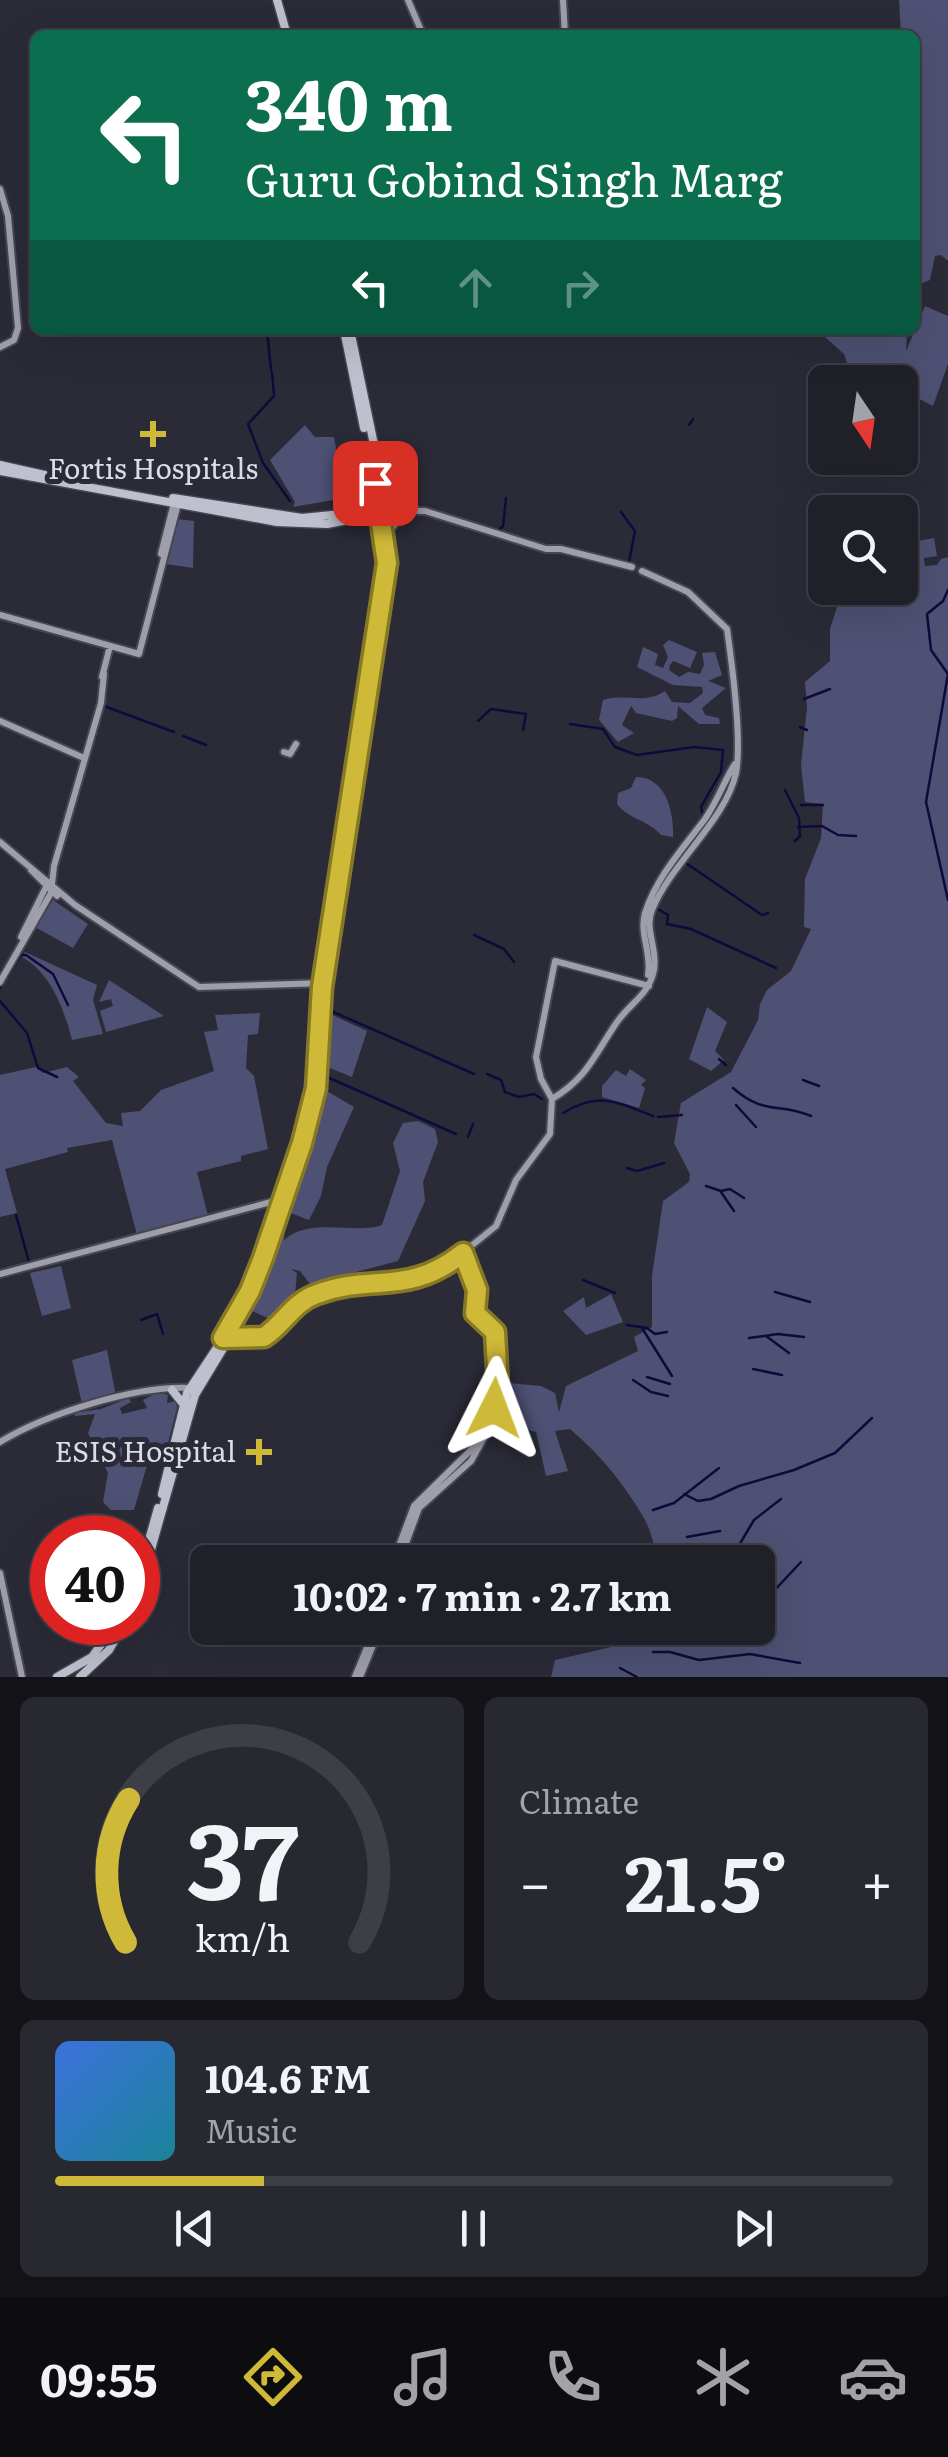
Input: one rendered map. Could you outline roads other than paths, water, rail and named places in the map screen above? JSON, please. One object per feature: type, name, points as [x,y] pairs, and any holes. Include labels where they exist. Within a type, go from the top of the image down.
[{"type":"main road","points":[[275,0],[283,30]]},
{"type":"main road","points":[[348,335],[385,497],[383,512]]},
{"type":"main road","points":[[233,1334],[319,1100],[323,987],[394,563],[348,335]]},
{"type":"main road","points":[[0,468],[176,502],[302,518],[366,518],[383,512]]},
{"type":"main road","points":[[385,497],[405,508]]},
{"type":"main road","points":[[346,518],[383,512]]},
{"type":"main road","points":[[366,518],[387,533]]},
{"type":"main road","points":[[157,1515],[184,1404],[256,1294],[278,1208]]},
{"type":"main road","points":[[170,1389],[184,1404]]},
{"type":"main road","points":[[158,1515],[192,1391]]},
{"type":"main road","points":[[57,1677],[92,1657],[101,1645]]},
{"type":"main road","points":[[80,1677],[99,1662],[110,1645]]},
{"type":"street","points":[[408,0],[421,30]]},
{"type":"street","points":[[563,0],[566,30]]},
{"type":"street","points":[[0,190],[8,216],[18,328],[14,340],[0,345]]},
{"type":"street","points":[[0,613],[126,651],[136,649],[176,502]]},
{"type":"street","points":[[383,512],[405,508],[546,549],[561,548],[628,565]]},
{"type":"street","points":[[387,533],[405,508]]},
{"type":"street","points":[[552,1100],[589,1069],[615,1025],[646,987],[651,958],[644,922],[649,909],[675,856],[708,820],[735,764],[727,629],[688,592],[642,571]]},
{"type":"street","points":[[19,948],[49,887],[112,647]]},
{"type":"street","points":[[0,721],[84,758]]},
{"type":"street","points":[[284,752],[290,754],[296,744]]},
{"type":"street","points":[[0,842],[49,887],[189,988],[205,991],[323,987]]},
{"type":"street","points":[[0,982],[42,902]]},
{"type":"street","points":[[233,1334],[264,1337],[299,1299],[327,1287],[396,1283],[440,1271],[496,1226],[516,1180],[539,1154],[550,1134],[552,1100],[541,1080],[536,1056],[555,961],[646,987]]},
{"type":"street","points":[[0,1274],[278,1208]]},
{"type":"street","points":[[404,1545],[420,1508],[471,1462],[494,1426],[503,1380],[495,1332],[475,1313],[477,1290],[463,1253]]},
{"type":"street","points":[[0,1444],[68,1412],[170,1389],[192,1391]]},
{"type":"street","points":[[0,1573],[22,1677]]},
{"type":"street","points":[[358,1677],[370,1645]]},
{"type":"waterway","points":[[268,335],[271,370]]},
{"type":"waterway","points":[[272,372],[274,396],[248,424],[263,463],[290,501]]},
{"type":"waterway","points":[[689,425],[693,419]]},
{"type":"waterway","points":[[380,449],[388,449],[410,478],[413,506]]},
{"type":"waterway","points":[[499,530],[503,526],[506,498]]},
{"type":"waterway","points":[[621,512],[635,531],[629,562]]},
{"type":"waterway","points":[[948,590],[943,601],[927,614],[931,650],[948,674],[926,802],[948,900]]},
{"type":"waterway","points":[[804,699],[830,689]]},
{"type":"waterway","points":[[104,706],[174,732]]},
{"type":"waterway","points":[[478,721],[491,709],[526,714],[523,730]]},
{"type":"waterway","points":[[570,724],[603,729],[615,747],[637,755],[694,747],[723,750],[721,772],[701,807],[703,815]]},
{"type":"waterway","points":[[800,727],[807,730]]},
{"type":"waterway","points":[[183,736],[206,745]]},
{"type":"waterway","points":[[785,790],[799,818],[800,836],[795,841]]},
{"type":"waterway","points":[[801,805],[823,805]]},
{"type":"waterway","points":[[798,827],[822,826],[838,835],[856,836]]},
{"type":"waterway","points":[[683,861],[762,915],[768,913]]},
{"type":"waterway","points":[[656,908],[668,915],[667,924],[691,929],[776,968]]},
{"type":"waterway","points":[[474,935],[504,949],[514,962]]},
{"type":"waterway","points":[[0,988],[21,955],[26,955],[53,974],[68,1005]]},
{"type":"waterway","points":[[0,1001],[27,1033],[38,1068],[57,1077]]},
{"type":"waterway","points":[[329,1010],[474,1074]]},
{"type":"waterway","points":[[719,1059],[726,1065]]},
{"type":"waterway","points":[[487,1074],[501,1080],[505,1092],[519,1097],[534,1094],[542,1099]]},
{"type":"waterway","points":[[325,1076],[456,1134]]},
{"type":"waterway","points":[[803,1080],[819,1086]]},
{"type":"waterway","points":[[733,1088],[754,1102],[811,1116]]},
{"type":"waterway","points":[[563,1113],[587,1102],[608,1101],[653,1116]]},
{"type":"waterway","points":[[736,1105],[756,1127]]},
{"type":"waterway","points":[[658,1117],[682,1115]]},
{"type":"waterway","points":[[468,1137],[473,1124]]},
{"type":"waterway","points":[[627,1168],[637,1171],[664,1163]]},
{"type":"waterway","points":[[706,1186],[721,1191],[730,1189],[744,1198]]},
{"type":"waterway","points":[[721,1192],[734,1211]]},
{"type":"waterway","points":[[16,1215],[29,1262]]},
{"type":"waterway","points":[[583,1280],[615,1293]]},
{"type":"waterway","points":[[775,1292],[810,1302]]},
{"type":"waterway","points":[[141,1320],[157,1314],[163,1334]]},
{"type":"waterway","points":[[627,1325],[647,1328],[655,1334],[667,1332]]},
{"type":"waterway","points":[[642,1328],[672,1376]]},
{"type":"waterway","points":[[749,1338],[778,1334],[804,1337]]},
{"type":"waterway","points":[[766,1336],[789,1353]]},
{"type":"waterway","points":[[753,1369],[782,1375]]},
{"type":"waterway","points":[[647,1377],[670,1384]]},
{"type":"waterway","points":[[633,1380],[651,1392],[668,1396]]},
{"type":"waterway","points":[[684,1494],[698,1501],[711,1499],[739,1486],[794,1470],[835,1453],[872,1418]]},
{"type":"waterway","points":[[653,1510],[674,1503],[719,1468]]},
{"type":"waterway","points":[[739,1545],[754,1520],[781,1499]]},
{"type":"waterway","points":[[687,1537],[720,1531]]},
{"type":"waterway","points":[[775,1590],[801,1562]]},
{"type":"waterway","points":[[653,1652],[699,1660],[750,1654],[800,1663]]},
{"type":"waterway","points":[[620,1668],[637,1677]]},
{"type":"place","name":"Fortis Hospitals","points":[[153,434]]},
{"type":"place","name":"ESIS Hospital","points":[[259,1452]]}]
